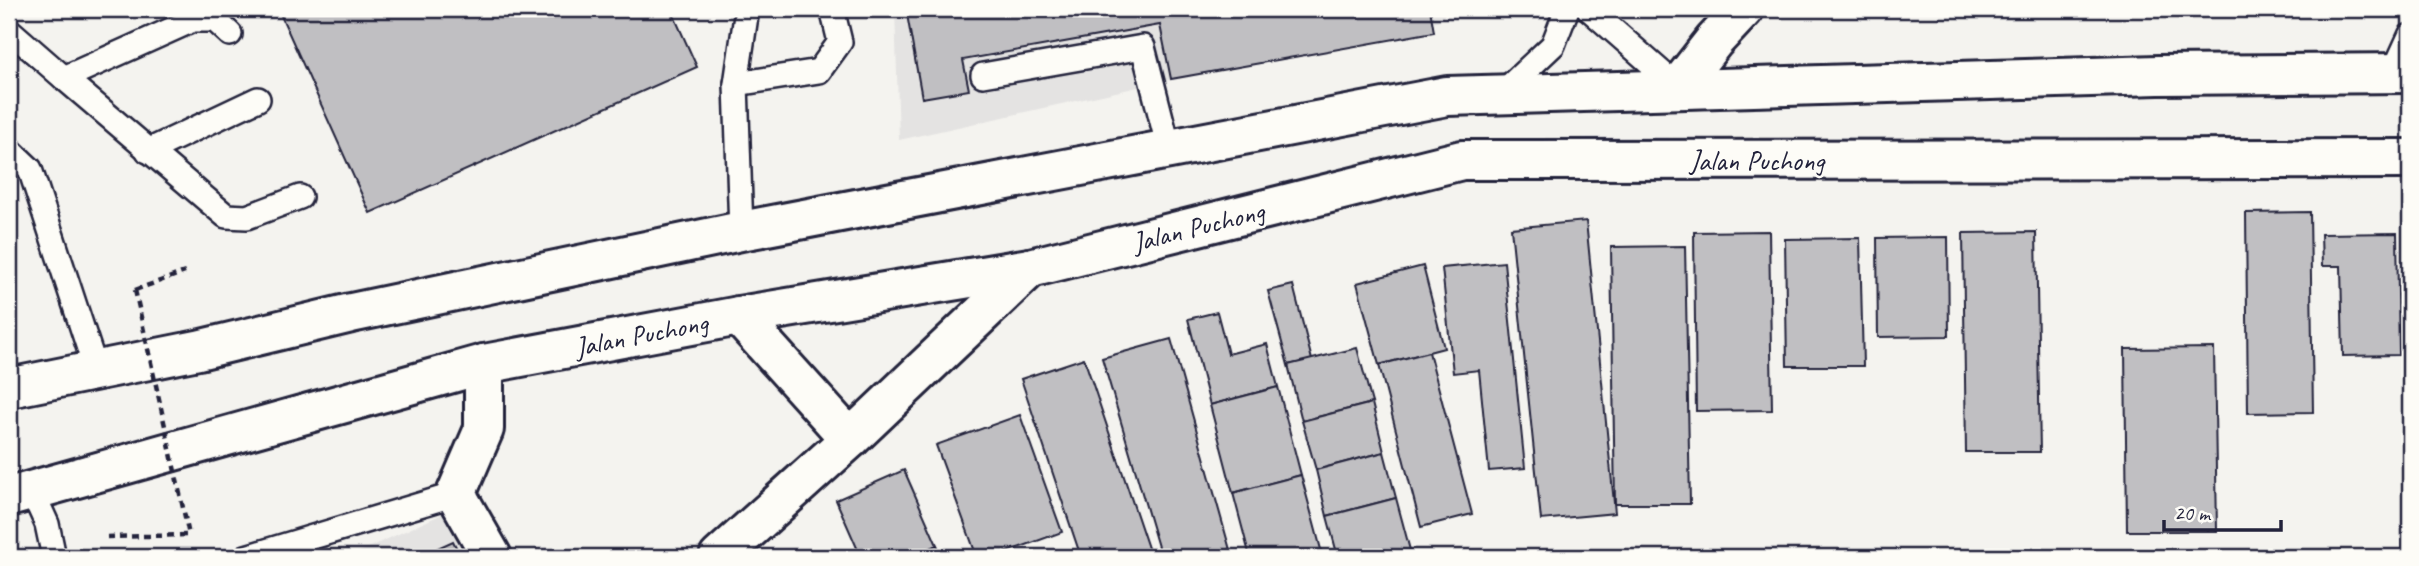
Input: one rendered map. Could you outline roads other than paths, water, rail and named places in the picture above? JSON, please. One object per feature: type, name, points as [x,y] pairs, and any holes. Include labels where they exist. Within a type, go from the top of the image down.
[{"type":"main road","points":[[1678,88],[1714,41],[1744,9]]},
{"type":"main road","points":[[9,388],[198,350],[351,313],[741,231],[1447,96],[2158,75],[2402,73]]},
{"type":"main road","name":"Jalan Puchong","points":[[20,494],[484,364],[739,316],[1030,268],[1462,160],[2410,159]]},
{"type":"main road","points":[[719,557],[850,439],[1030,268]]},
{"type":"main road","points":[[739,316],[850,439]]},
{"type":"main road","points":[[484,364],[484,429],[456,494],[492,557]]},
{"type":"lane","points":[[741,231],[736,84],[747,9]]},
{"type":"lane","points":[[736,84],[819,71],[840,42],[832,9]]},
{"type":"lane","points":[[1501,94],[1553,46],[1567,9]]},
{"type":"lane","points":[[1589,9],[1678,88]]},
{"type":"lane","points":[[64,78],[193,20],[215,20],[230,34]]},
{"type":"lane","points":[[9,30],[226,216],[247,217],[300,197]]},
{"type":"lane","points":[[2402,73],[2410,36]]},
{"type":"lane","points":[[983,75],[1143,47],[1169,149]]},
{"type":"lane","points":[[148,151],[258,99]]},
{"type":"lane","points":[[9,149],[30,169],[96,370]]},
{"type":"lane","points":[[20,494],[47,524],[54,557]]},
{"type":"lane","points":[[246,557],[456,494]]}]
